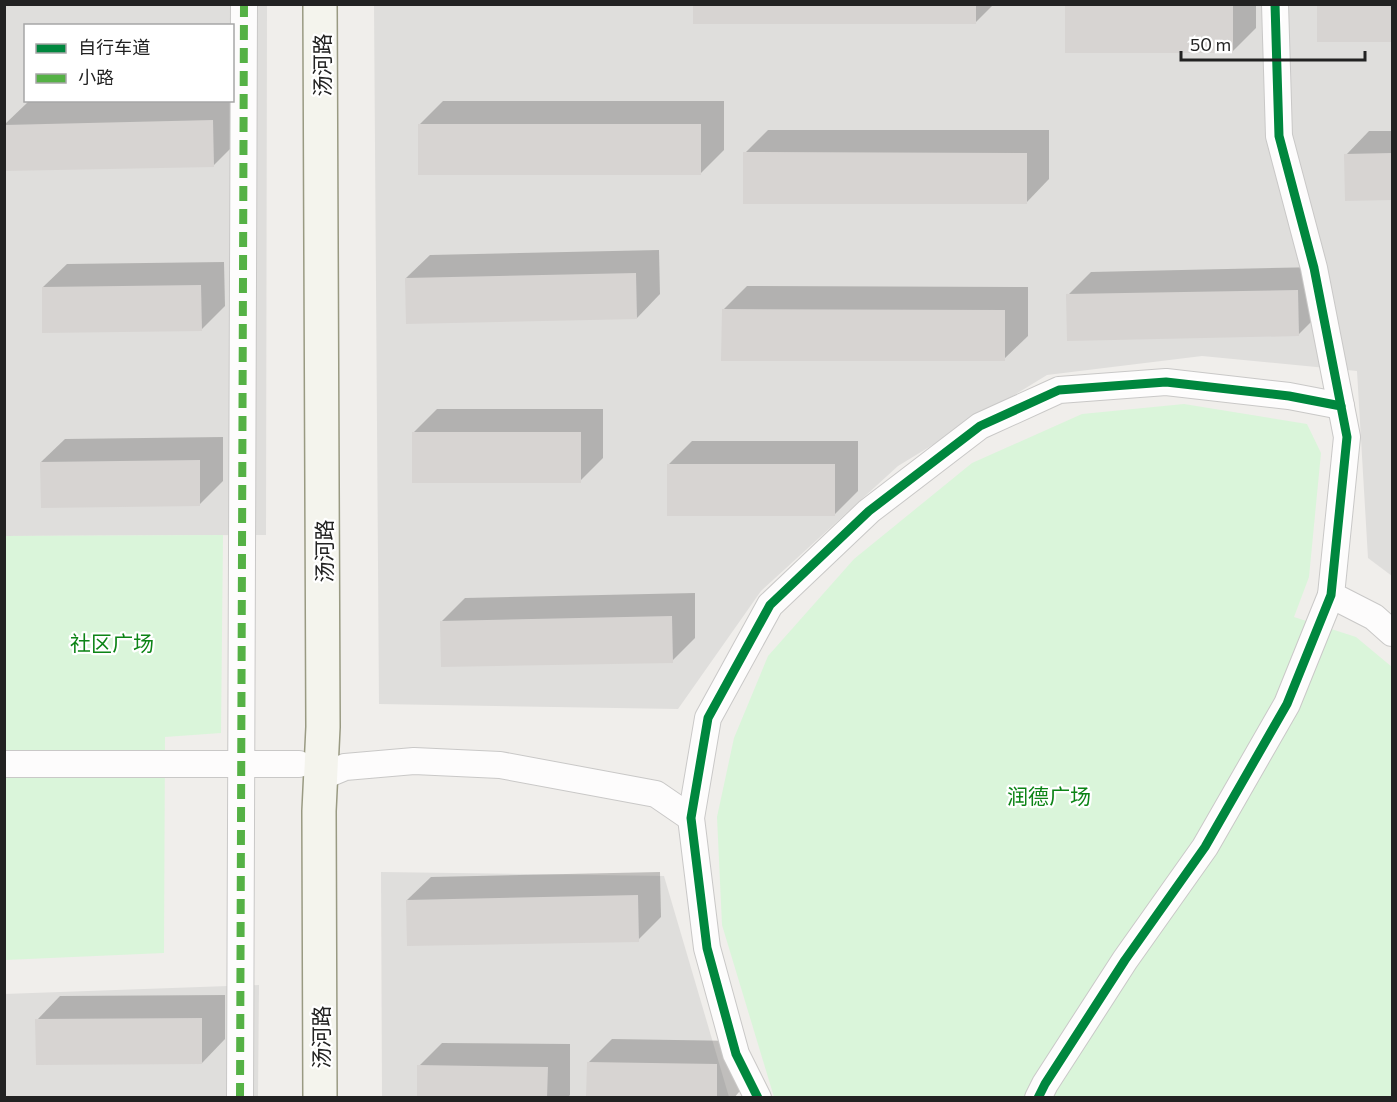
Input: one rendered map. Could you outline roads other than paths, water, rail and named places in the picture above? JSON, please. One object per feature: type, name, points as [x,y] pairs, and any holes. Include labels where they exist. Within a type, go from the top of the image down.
[{"type":"street","points":[[240,1098],[244,4]]},
{"type":"street","name":"汤河路","points":[[298,4],[301,702],[310,771],[319,811],[320,1098]]},
{"type":"street","name":"汤河路","points":[[298,1098],[297,811],[323,727],[320,4]]},
{"type":"street","points":[[1038,1098],[1125,960],[1205,847],[1287,704],[1331,595],[1347,437],[1314,268],[1279,136],[1275,4]]},
{"type":"street","points":[[758,1098],[736,1054],[707,948],[691,818],[708,718],[770,605],[870,511],[980,426],[1059,390],[1166,382],[1289,396],[1341,406]]},
{"type":"street","points":[[1331,595],[1374,617],[1392,633]]},
{"type":"street","points":[[4,764],[242,765],[310,771],[414,761],[500,765],[656,794],[691,818]]},
{"type":"park label","name":"社区广场","points":[[112,642]]},
{"type":"park label","name":"润德广场","points":[[1049,795]]}]
